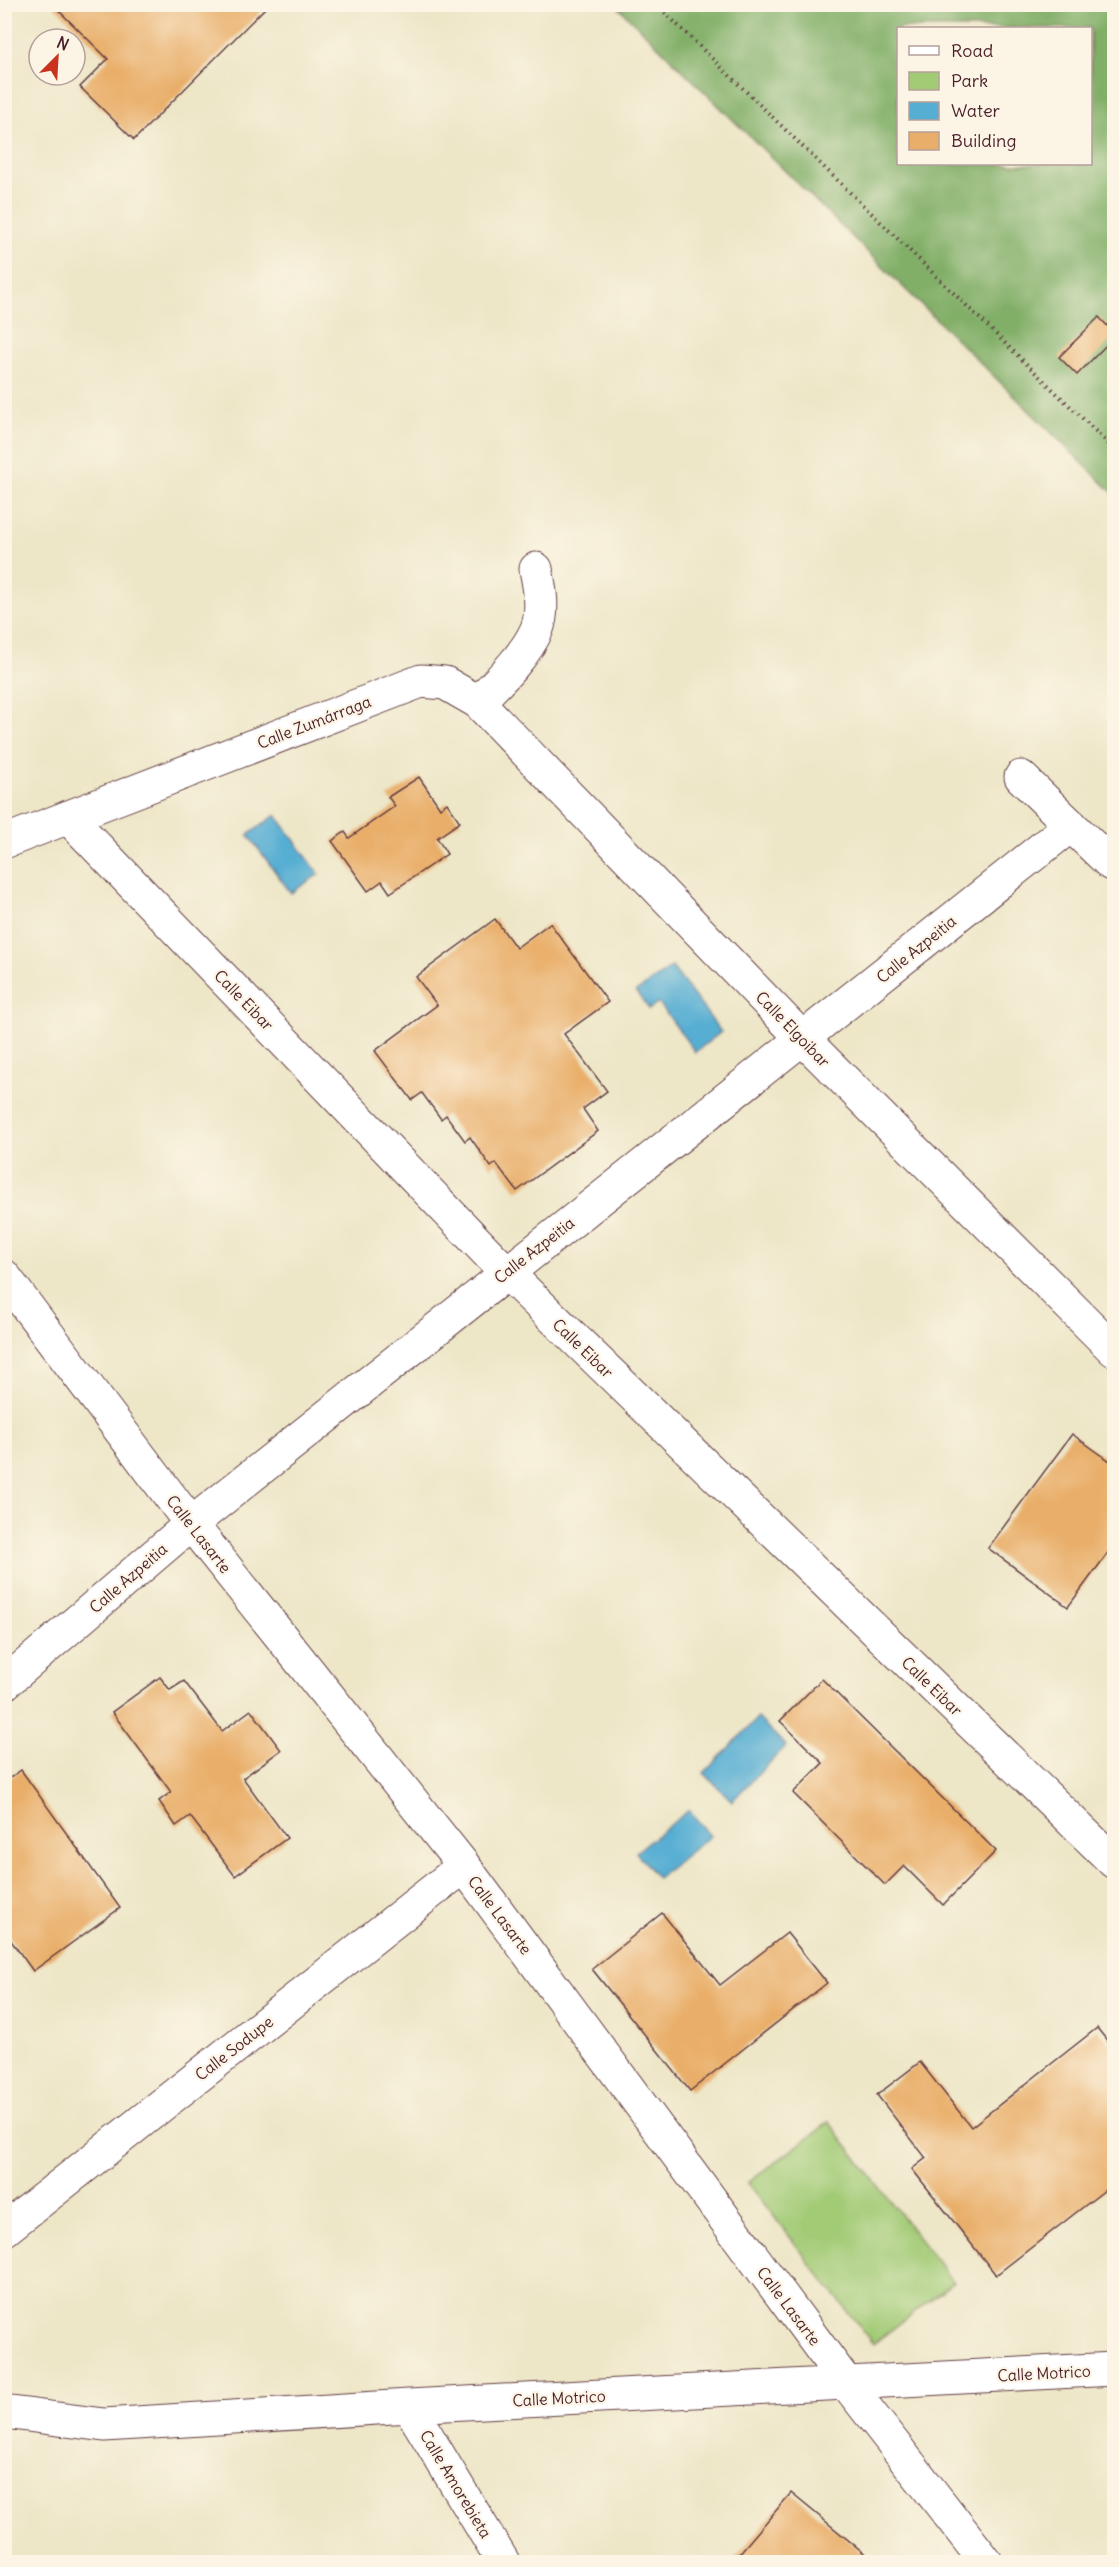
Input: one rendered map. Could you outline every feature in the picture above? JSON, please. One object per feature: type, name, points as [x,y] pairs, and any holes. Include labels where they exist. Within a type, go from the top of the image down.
[{"type":"street","points":[[478,702],[510,669],[537,629],[542,599],[536,569]]},
{"type":"street","name":"Calle Zumárraga","points":[[4,842],[421,681],[445,682],[478,702]]},
{"type":"street","name":"Calle Elgoibar","points":[[478,702],[803,1039],[1114,1350]]},
{"type":"street","points":[[1021,777],[1111,864]]},
{"type":"street","name":"Calle Eibar","points":[[68,818],[506,1272],[1114,1862]]},
{"type":"street","name":"Calle Azpeitia","points":[[4,1684],[191,1524],[1071,825]]},
{"type":"street","name":"Calle Lasarte","points":[[4,1276],[191,1524],[464,1866],[847,2384],[986,2562]]},
{"type":"street","name":"Calle Sodupe","points":[[4,2230],[464,1866]]},
{"type":"street","name":"Calle Motrico","points":[[4,2412],[104,2425],[409,2406],[1114,2369]]},
{"type":"street","name":"Calle Amorebieta","points":[[409,2406],[503,2562]]},
{"type":"path","points":[[656,4],[1114,449]]},
{"type":"green space","points":[[616,5],[1114,5],[1114,494]]},
{"type":"green space","points":[[829,2122],[953,2282],[873,2344],[748,2183]]},
{"type":"water","points":[[276,815],[319,874],[291,893],[248,835]]},
{"type":"water","points":[[672,967],[721,1032],[695,1052],[659,1003],[649,1009],[636,992]]},
{"type":"water","points":[[758,1718],[786,1746],[732,1801],[704,1773]]},
{"type":"water","points":[[689,1810],[710,1836],[657,1878],[636,1852]]},
{"type":"building","points":[[52,4],[269,4],[134,140],[80,87],[87,87],[87,80],[108,59],[87,38],[87,27],[75,27]]},
{"type":"building","points":[[1099,317],[1114,333],[1114,337],[1077,375],[1059,357]]},
{"type":"building","points":[[419,777],[440,808],[447,803],[460,822],[437,838],[447,854],[390,893],[382,881],[368,891],[332,841],[345,832],[349,838],[395,806],[388,797]]},
{"type":"building","points":[[495,919],[516,948],[550,923],[608,1002],[564,1034],[607,1091],[583,1109],[598,1131],[517,1191],[496,1163],[491,1167],[470,1137],[465,1141],[446,1115],[441,1119],[422,1093],[412,1100],[375,1051],[437,1005],[416,977]]},
{"type":"building","points":[[1072,1434],[1114,1464],[1114,1554],[1110,1550],[1068,1607],[988,1548]]},
{"type":"building","points":[[160,1677],[170,1690],[184,1681],[222,1731],[251,1710],[281,1750],[243,1778],[287,1838],[235,1876],[190,1816],[176,1826],[159,1801],[171,1792],[112,1712]]},
{"type":"building","points":[[822,1679],[996,1851],[943,1905],[904,1866],[885,1885],[793,1793],[823,1763],[780,1721]]},
{"type":"building","points":[[21,1770],[120,1908],[33,1971],[4,1931],[4,1782]]},
{"type":"building","points":[[662,1913],[720,1985],[787,1933],[827,1983],[690,2091],[592,1969]]},
{"type":"building","points":[[1097,2028],[1109,2043],[1114,2039],[1114,2183],[996,2275],[912,2169],[926,2158],[877,2095],[920,2062],[971,2127]]},
{"type":"building","points":[[791,2493],[875,2562],[732,2562]]}]
